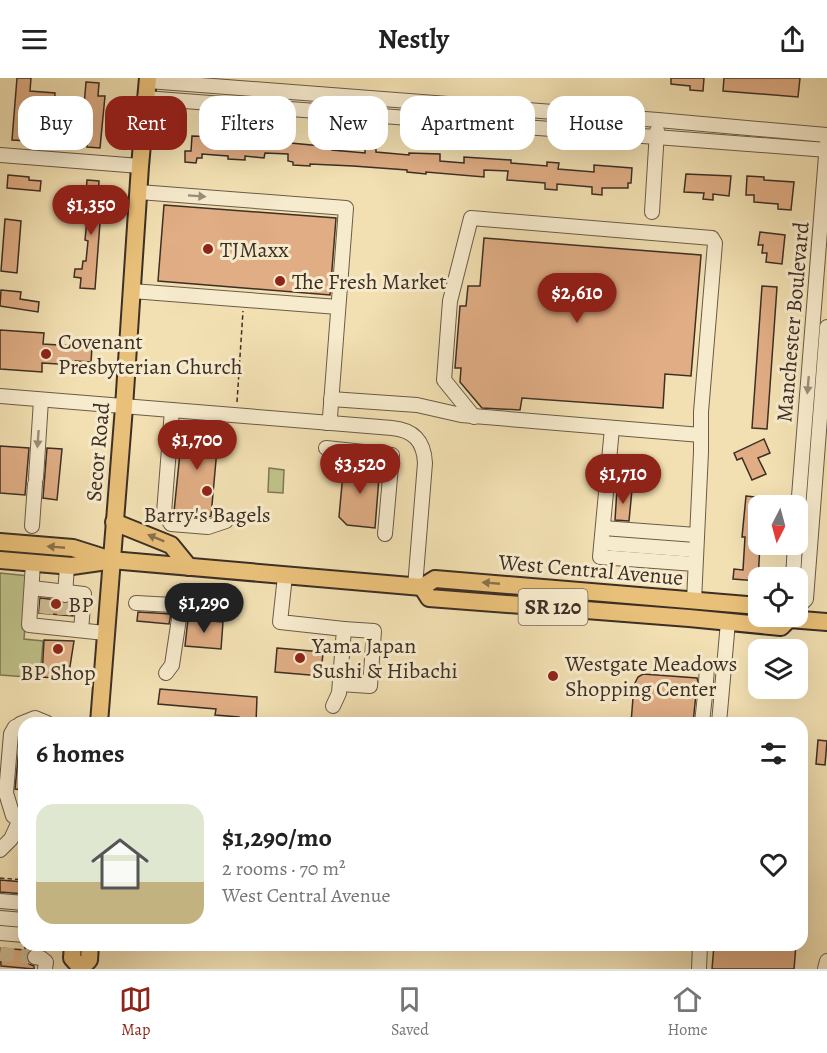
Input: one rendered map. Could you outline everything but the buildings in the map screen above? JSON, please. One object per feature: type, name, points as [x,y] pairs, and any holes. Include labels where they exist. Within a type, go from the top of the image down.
[{"type":"main road","name":"Secor Road","points":[[145,96],[148,80]]},
{"type":"main road","name":"Secor Road","points":[[99,717],[141,150]]},
{"type":"main road","points":[[114,522],[171,545],[189,567]]},
{"type":"main road","name":"West Central Avenue","points":[[0,542],[73,548],[111,560],[285,576],[418,587],[435,579],[748,605]]},
{"type":"main road","name":"West Central Avenue","points":[[0,560],[68,566],[111,560]]},
{"type":"main road","name":"West Central Avenue","points":[[418,587],[429,598],[748,624]]},
{"type":"main road","points":[[599,611],[606,603],[688,610],[694,601]]},
{"type":"main road","name":"West Central Avenue","points":[[808,619],[827,622]]},
{"type":"main road","points":[[73,951],[72,958],[81,968],[89,960],[90,951]]},
{"type":"street","points":[[148,80],[658,120],[827,136]]},
{"type":"street","points":[[187,101],[827,150]]},
{"type":"street","points":[[652,212],[658,120]]},
{"type":"street","name":"Manchester Boulevard","points":[[799,495],[827,136]]},
{"type":"street","points":[[0,155],[140,166]]},
{"type":"street","points":[[139,192],[346,208],[330,417],[327,423]]},
{"type":"street","points":[[474,417],[444,380],[450,302],[471,218],[712,238],[715,243],[701,412],[694,601]]},
{"type":"street","points":[[132,291],[338,308]]},
{"type":"street","name":"Manchester Boulevard","points":[[808,573],[827,327]]},
{"type":"street","points":[[0,396],[402,429],[417,437],[422,444],[425,463],[418,587]]},
{"type":"street","points":[[331,399],[417,405],[461,416],[701,435]]},
{"type":"street","points":[[32,526],[41,400]]},
{"type":"street","points":[[172,411],[164,513],[171,524],[208,527],[226,521]]},
{"type":"street","points":[[612,428],[600,557],[696,547]]},
{"type":"street","points":[[326,448],[393,454],[385,534]]},
{"type":"street","points":[[602,536],[696,547]]},
{"type":"street","points":[[33,563],[29,625],[46,620],[63,622],[81,630],[105,633]]},
{"type":"street","points":[[65,593],[68,566]]},
{"type":"street","points":[[285,576],[280,622],[374,631],[370,686],[340,684]]},
{"type":"street","points":[[32,588],[108,597]]},
{"type":"street","points":[[81,630],[84,594]]},
{"type":"street","points":[[136,603],[173,605],[179,608],[172,665],[166,673]]},
{"type":"street","points":[[808,621],[827,628]]},
{"type":"street","points":[[720,717],[728,622]]},
{"type":"street","points":[[333,706],[339,693],[345,628]]},
{"type":"street","points":[[703,717],[707,668]]},
{"type":"street","points":[[0,850],[11,839],[15,821],[6,793],[11,734],[18,726]]},
{"type":"street","points":[[0,901],[18,902]]},
{"type":"street","points":[[0,918],[18,920]]},
{"type":"street","points":[[0,933],[18,934]]},
{"type":"street","points":[[699,969],[700,951]]},
{"type":"street","points":[[35,957],[46,962],[45,969]]},
{"type":"street","points":[[825,969],[827,961]]},
{"type":"path","points":[[236,405],[243,311]]},
{"type":"path","points":[[0,878],[18,879]]},
{"type":"green space","points":[[269,468],[284,470],[283,493],[268,492]]},
{"type":"green space","points":[[0,573],[29,576],[24,639],[43,641],[40,678],[0,675]]},
{"type":"tunnel","points":[[46,614],[48,594]]},
{"type":"tunnel","points":[[64,615],[65,595]]},
{"type":"tunnel","points":[[0,954],[35,957]]},
{"type":"place","name":"TJMaxx","points":[[208,249]]},
{"type":"place","name":"The Fresh Market","points":[[280,281]]},
{"type":"place","name":"Covenant Presbyterian Church","points":[[46,354]]},
{"type":"place","name":"Barry's Bagels","points":[[207,491]]},
{"type":"place","name":"BP","points":[[56,604]]},
{"type":"place","name":"BP Shop","points":[[58,649]]},
{"type":"place","name":"Yama Japan Sushi & Hibachi","points":[[300,658]]},
{"type":"place","name":"Westgate Meadows Shopping Center","points":[[553,676]]}]
